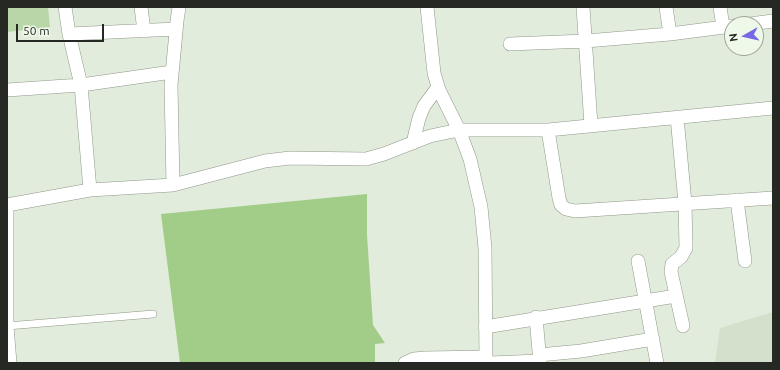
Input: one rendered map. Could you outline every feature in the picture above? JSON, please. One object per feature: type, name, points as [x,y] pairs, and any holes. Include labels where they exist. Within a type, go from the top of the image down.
[{"type":"street","points":[[65,7],[69,34],[81,85],[90,190]]},
{"type":"street","points":[[142,7],[144,31]]},
{"type":"street","points":[[173,185],[171,92],[179,7]]},
{"type":"street","points":[[427,7],[434,73],[438,87],[459,130],[470,159],[481,207],[485,248],[485,327],[488,361]]},
{"type":"street","points":[[583,7],[591,125]]},
{"type":"street","points":[[666,7],[670,34]]},
{"type":"street","points":[[720,7],[724,18]]},
{"type":"street","points":[[510,44],[586,41],[670,34],[724,27]]},
{"type":"street","points":[[69,34],[176,29]]},
{"type":"street","points":[[7,90],[81,85],[172,72]]},
{"type":"street","points":[[413,143],[419,118],[424,106],[438,87]]},
{"type":"street","points":[[10,363],[7,326],[7,205],[90,190],[173,185],[265,161],[290,158],[366,158],[384,154],[430,136],[459,130],[548,130],[773,108]]},
{"type":"street","points":[[677,117],[685,203],[686,248],[684,254],[672,264],[671,269],[683,326]]},
{"type":"street","points":[[548,130],[559,198],[561,204],[566,209],[576,211],[773,198]]},
{"type":"street","points":[[737,200],[745,261]]},
{"type":"street","points":[[638,261],[657,363]]},
{"type":"street","points":[[485,327],[676,296]]},
{"type":"street","points":[[536,318],[539,360]]},
{"type":"street","points":[[405,363],[414,359],[425,358],[488,361],[585,357],[653,339]]},
{"type":"lane","points":[[7,326],[152,314]]},
{"type":"shaded area","points":[[7,7],[48,7],[50,27],[7,32]]},
{"type":"shaded area","points":[[367,194],[367,235],[373,325],[385,343],[375,344],[375,363],[180,363],[161,214]]},
{"type":"shaded area","points":[[773,312],[773,363],[715,363],[720,328]]}]
